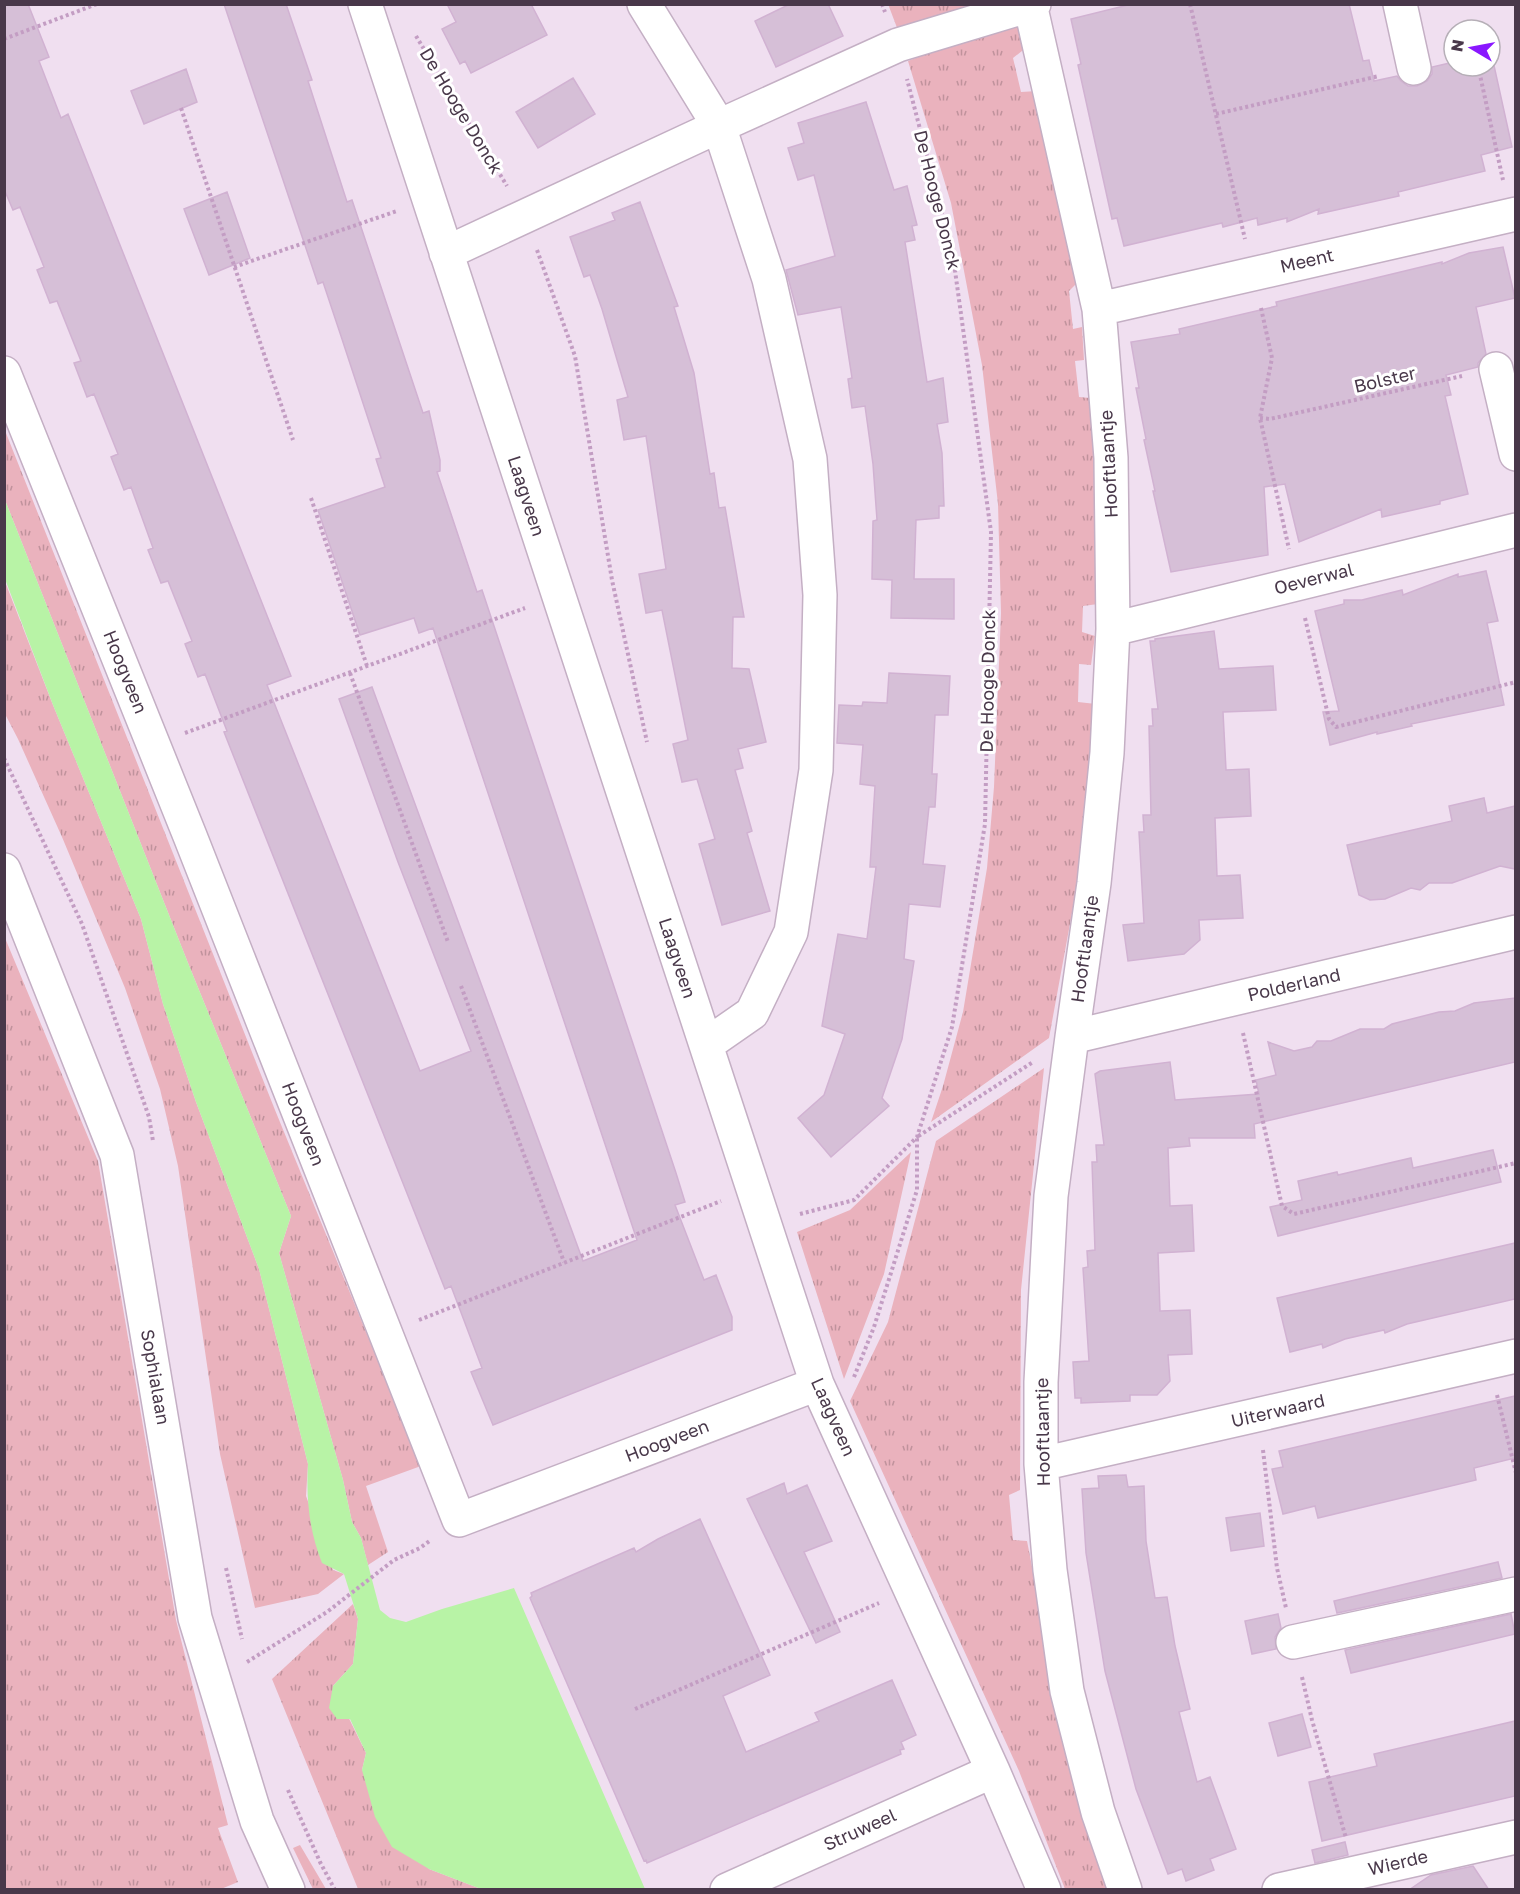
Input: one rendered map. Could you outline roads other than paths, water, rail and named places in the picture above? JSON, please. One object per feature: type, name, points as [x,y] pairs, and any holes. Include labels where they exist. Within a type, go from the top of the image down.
[{"type":"street","name":"Laagveen","points":[[365,4],[817,1384],[993,1771],[1044,1890]]},
{"type":"street","points":[[644,4],[719,126],[769,279],[810,459],[820,595],[816,770],[791,933],[752,1013],[706,1045]]},
{"type":"street","points":[[1400,4],[1414,68]]},
{"type":"street","points":[[446,253],[898,45],[1031,5]]},
{"type":"street","name":"Hooftlaantje","points":[[1031,5],[1098,309],[1111,458],[1113,629],[1107,753],[1094,883],[1051,1196],[1041,1382],[1041,1464],[1050,1570],[1067,1691],[1098,1812],[1125,1890]]},
{"type":"street","name":"Meent","points":[[1098,309],[1513,214]]},
{"type":"street","points":[[1496,369],[1515,454]]},
{"type":"street","name":"Hoogveen","points":[[4,373],[459,1520],[817,1384]]},
{"type":"street","name":"Oeverwal","points":[[1113,629],[1515,530]]},
{"type":"street","name":"Sophialaan","points":[[4,870],[117,1155],[195,1618],[257,1821],[288,1890]]},
{"type":"street","name":"Polderland","points":[[1072,1036],[1515,932]]},
{"type":"street","name":"Uiterwaard","points":[[1041,1464],[1502,1359]]},
{"type":"street","points":[[1293,1642],[1515,1594]]},
{"type":"street","name":"Struweel","points":[[727,1890],[993,1771]]},
{"type":"street","name":"Wierde","points":[[1280,1890],[1515,1837]]}]
